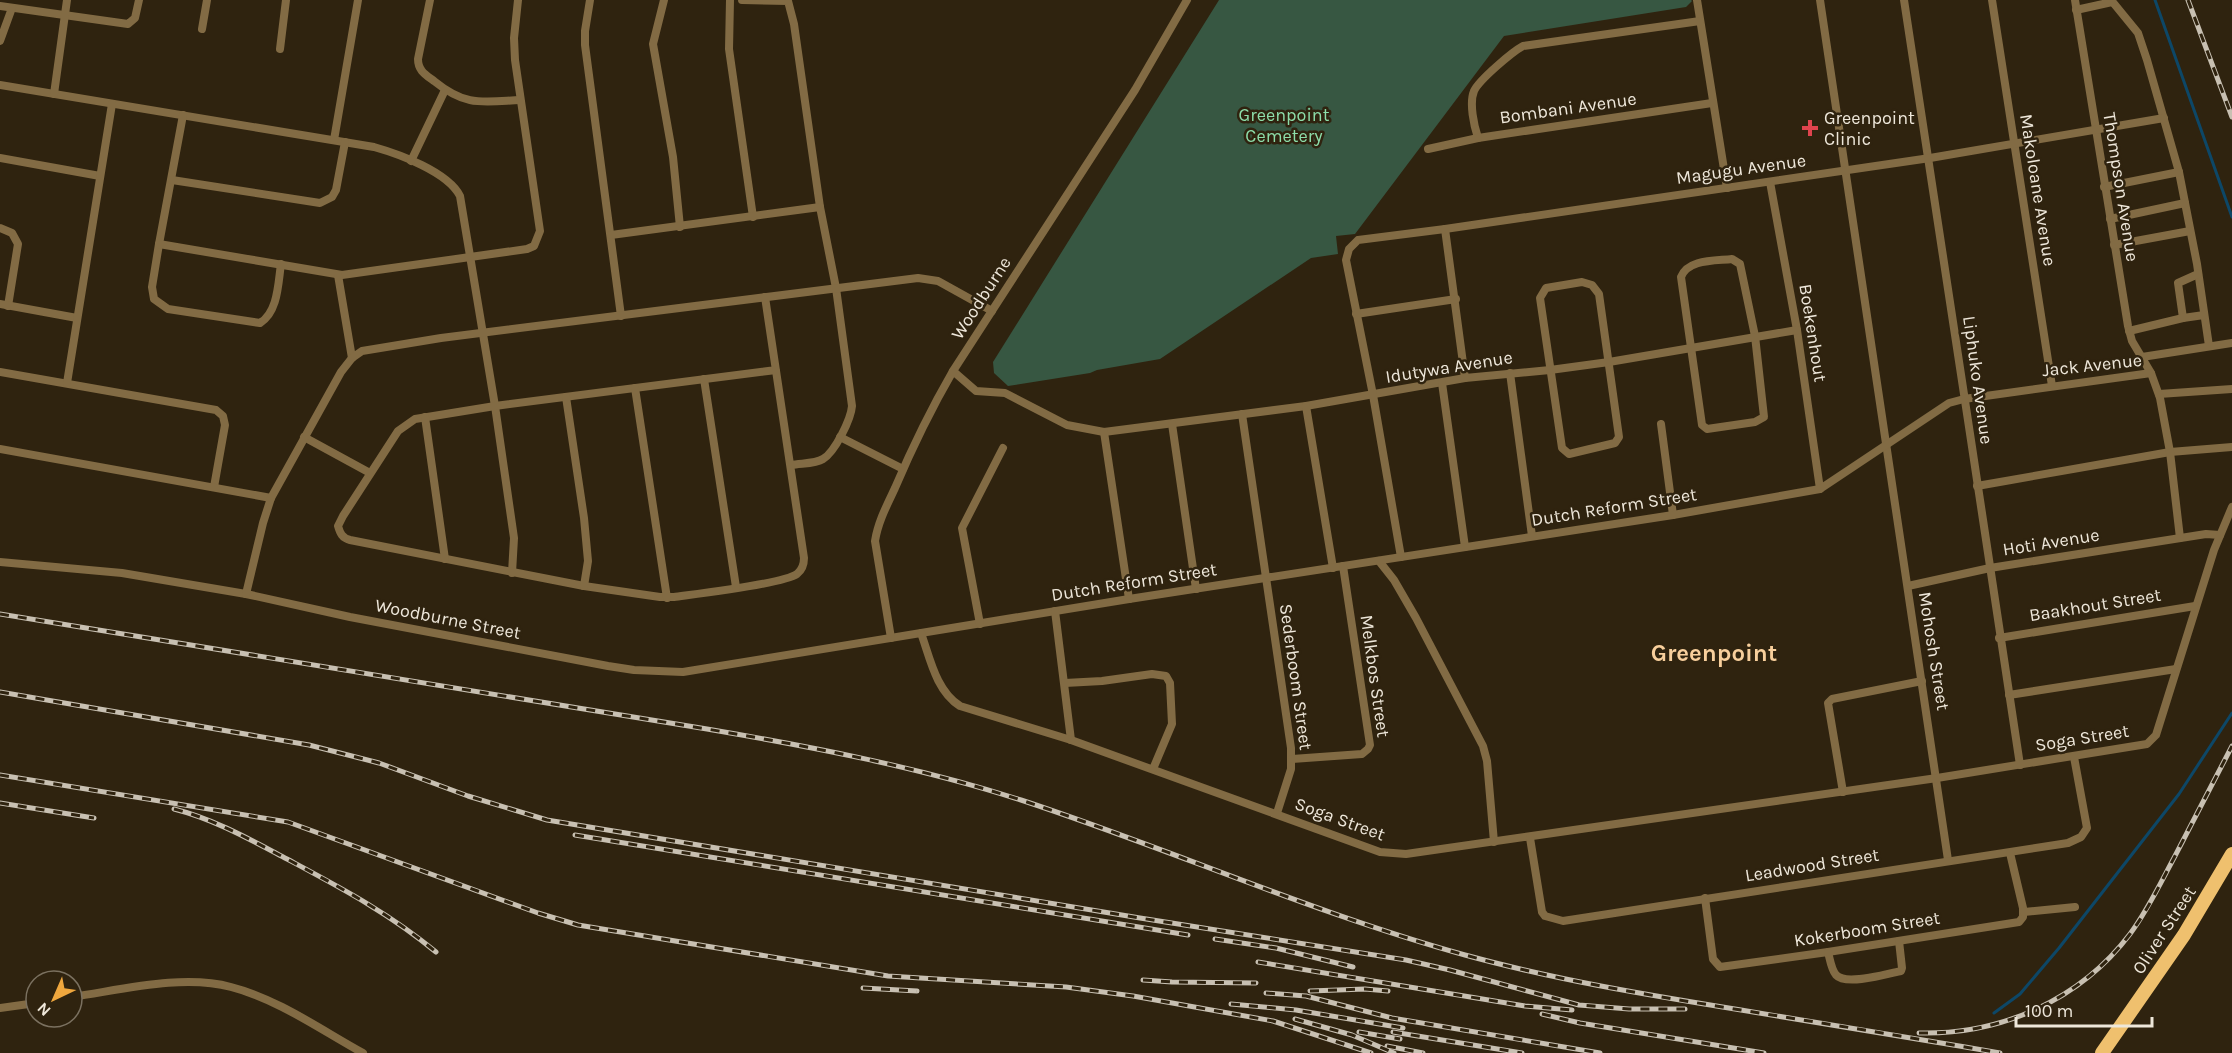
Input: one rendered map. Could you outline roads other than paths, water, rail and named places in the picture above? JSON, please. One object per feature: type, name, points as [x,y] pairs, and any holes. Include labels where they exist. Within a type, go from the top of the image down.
[{"type":"highway","name":"Oliver Street","points":[[2103,1052],[2184,935],[2232,854]]},
{"type":"street","points":[[54,94],[67,0]]},
{"type":"street","points":[[0,6],[128,24],[135,18],[139,0]]},
{"type":"street","points":[[202,29],[207,0]]},
{"type":"street","points":[[280,49],[286,0]]},
{"type":"street","points":[[334,140],[358,0]]},
{"type":"street","points":[[429,0],[418,59],[418,66],[426,75],[445,90],[464,100],[472,102],[520,100]]},
{"type":"street","points":[[159,244],[338,275],[421,265],[534,246],[540,231],[520,100],[514,38],[518,0]]},
{"type":"street","points":[[590,0],[585,45],[621,316]]},
{"type":"street","points":[[664,0],[653,44],[673,157],[680,227]]},
{"type":"street","points":[[730,0],[729,49],[753,217]]},
{"type":"street","points":[[742,0],[790,0],[820,207],[836,288],[852,405],[851,413],[832,450],[820,460],[791,465]]},
{"type":"street","name":"Woodburne","points":[[891,638],[875,541],[878,526],[903,469],[930,412],[953,371],[1136,90],[1187,0]]},
{"type":"street","points":[[1697,0],[1727,188]]},
{"type":"street","points":[[1820,0],[1885,447]]},
{"type":"street","name":"Liphuko Avenue","points":[[1904,0],[1930,158],[1999,638],[2020,765]]},
{"type":"street","name":"Makoloane Avenue","points":[[1992,0],[2052,386]]},
{"type":"street","points":[[2076,5],[2111,1],[2139,37],[2179,172],[2209,346]]},
{"type":"street","name":"Thompson Avenue","points":[[2076,5],[2129,331],[2132,341],[2151,373]]},
{"type":"street","points":[[0,41],[12,8]]},
{"type":"street","points":[[1478,138],[1475,128],[1473,93],[1516,50],[1523,46],[1700,21]]},
{"type":"street","points":[[0,85],[383,150],[444,178],[457,190],[460,196],[484,333],[514,538],[512,573]]},
{"type":"street","points":[[411,161],[445,90]]},
{"type":"street","points":[[67,383],[112,104]]},
{"type":"street","name":"Bombani Avenue","points":[[1428,149],[1478,138],[1712,104]]},
{"type":"street","points":[[183,115],[159,244],[152,287],[153,295],[168,309],[260,323],[269,316],[273,306],[280,264]]},
{"type":"street","name":"Magugu Avenue","points":[[1356,314],[1346,260],[1349,249],[1358,240],[2014,146],[2164,118]]},
{"type":"street","points":[[172,180],[320,203],[332,197],[336,190],[345,142]]},
{"type":"street","points":[[0,158],[100,176]]},
{"type":"street","points":[[2104,187],[2179,172]]},
{"type":"street","name":"Boekenhout","points":[[1770,182],[1797,330],[1820,489]]},
{"type":"street","points":[[2110,219],[2185,203]]},
{"type":"street","points":[[611,236],[820,207]]},
{"type":"street","points":[[0,228],[12,233],[18,244],[4,305],[77,318]]},
{"type":"street","points":[[1446,229],[1465,378]]},
{"type":"street","points":[[2114,245],[2190,231]]},
{"type":"street","points":[[1732,259],[1738,261],[1742,269],[1755,336],[1764,417],[1755,422],[1707,429],[1702,425],[1690,348],[1681,277],[1685,269],[1691,265],[1732,259]]},
{"type":"street","points":[[2183,318],[2178,283],[2198,274]]},
{"type":"street","points":[[338,275],[352,358]]},
{"type":"street","points":[[246,594],[271,498],[341,372],[352,358],[369,349],[925,278],[938,281],[992,311]]},
{"type":"street","points":[[1582,282],[1592,285],[1599,294],[1609,362],[1619,437],[1615,443],[1573,454],[1565,452],[1562,448],[1550,370],[1540,303],[1541,293],[1546,288],[1582,282]]},
{"type":"street","points":[[765,297],[791,465],[804,564],[797,574],[789,578],[667,598],[512,573],[350,540],[342,536],[338,526],[370,473],[403,426],[415,419],[495,406],[776,370]]},
{"type":"street","points":[[1401,557],[1373,395],[1356,314],[1456,299]]},
{"type":"street","points":[[2129,331],[2204,315]]},
{"type":"street","name":"Idutywa Avenue","points":[[953,371],[976,391],[1005,393],[1067,425],[1104,432],[1306,406],[1465,378],[1609,362],[1797,330]]},
{"type":"street","points":[[2142,357],[2231,343]]},
{"type":"street","points":[[0,372],[209,408],[220,413],[225,425],[214,487]]},
{"type":"street","points":[[1509,373],[1532,536]]},
{"type":"street","name":"Jack Avenue","points":[[1885,447],[1939,409],[1964,399],[2151,373],[2159,394],[2170,452],[2181,538]]},
{"type":"street","points":[[704,379],[736,587]]},
{"type":"street","points":[[1442,383],[1465,546]]},
{"type":"street","points":[[635,388],[667,598]]},
{"type":"street","points":[[2159,394],[2232,389]]},
{"type":"street","points":[[566,397],[585,529],[588,561],[584,586]]},
{"type":"street","points":[[1306,406],[1333,568]]},
{"type":"street","name":"Sederboom Street","points":[[1242,414],[1292,759],[1291,770],[1277,813]]},
{"type":"street","points":[[425,417],[445,559]]},
{"type":"street","points":[[1172,424],[1196,589]]},
{"type":"street","points":[[1661,424],[1673,515]]},
{"type":"street","points":[[1104,432],[1129,599]]},
{"type":"street","points":[[304,437],[370,473]]},
{"type":"street","points":[[840,437],[903,469]]},
{"type":"street","name":"Dutch Reform Street","points":[[891,638],[1673,515],[1820,489],[1885,447]]},
{"type":"street","name":"Mohosh Street","points":[[1885,447],[1948,860]]},
{"type":"street","points":[[1977,486],[2170,452],[2232,447]]},
{"type":"street","points":[[980,624],[962,528],[1003,448]]},
{"type":"street","points":[[0,449],[271,498]]},
{"type":"street","name":"Soga Street","points":[[921,633],[940,683],[952,701],[974,711],[1008,719],[1071,740],[1380,852],[1392,854],[1530,838],[2142,746],[2152,741],[2156,735],[2196,606],[2232,507]]},
{"type":"street","name":"Hoti Avenue","points":[[1908,586],[1990,568],[2181,538],[2213,534],[2220,536]]},
{"type":"street","points":[[1379,561],[1394,580],[1416,618],[1483,746],[1487,761],[1494,842]]},
{"type":"street","name":"Woodburne Street","points":[[0,562],[122,573],[246,594],[608,666],[655,672],[683,672],[891,638]]},
{"type":"street","name":"Melkbos Street","points":[[1292,759],[1362,754],[1370,745],[1342,566]]},
{"type":"street","name":"Baakhout Street","points":[[1999,638],[2196,606]]},
{"type":"street","points":[[1055,611],[1071,740]]},
{"type":"street","points":[[2009,695],[2175,669]]},
{"type":"street","points":[[1065,683],[1110,681],[1152,674],[1166,676],[1170,683],[1172,724],[1153,769]]},
{"type":"street","points":[[1843,792],[1828,703],[1832,699],[1922,681]]},
{"type":"street","name":"Leadwood Street","points":[[1530,838],[1542,912],[1549,918],[1563,921],[2068,843],[2081,837],[2086,831],[2087,822],[2074,757]]},
{"type":"street","points":[[2010,853],[2024,912],[2075,907]]},
{"type":"street","name":"Kokerboom Street","points":[[1705,898],[1713,959],[1720,967],[2016,924],[2021,920],[2024,912]]},
{"type":"street","points":[[1828,952],[1834,972],[1838,977],[1849,980],[1901,971],[1899,941]]},
{"type":"street","points":[[84,995],[167,984],[212,983],[232,987],[273,1003],[363,1053]]},
{"type":"street","points":[[0,1008],[24,1005]]},
{"type":"waterway","points":[[2155,0],[2232,217]]},
{"type":"waterway","points":[[1994,1013],[2020,994],[2059,948],[2179,794],[2232,713]]},
{"type":"railway","points":[[2188,0],[2232,117]]},
{"type":"railway","points":[[0,614],[707,729],[865,759],[1021,800],[1352,920],[1499,964],[1637,993],[2000,1053]]},
{"type":"railway","points":[[0,692],[309,745],[379,763],[468,796],[547,820],[1406,960],[1579,1005],[1629,1009],[1685,1009]]},
{"type":"railway","points":[[1919,1033],[1980,1028],[2009,1020],[2063,995],[2087,978],[2110,957],[2137,925],[2148,906],[2232,746]]},
{"type":"railway","points":[[0,775],[288,822],[538,913],[578,925],[888,976],[1066,987],[1133,996],[1273,1021],[1371,1053]]},
{"type":"railway","points":[[0,803],[94,818]]},
{"type":"railway","points":[[174,809],[203,818],[232,831],[326,880],[382,913],[436,952]]},
{"type":"railway","points":[[575,835],[1188,935]]},
{"type":"railway","points":[[1215,939],[1276,948],[1353,967]]},
{"type":"railway","points":[[1258,962],[1525,1006],[1572,1010]]},
{"type":"railway","points":[[1143,980],[1256,983]]},
{"type":"railway","points":[[863,988],[917,991]]},
{"type":"railway","points":[[1310,991],[1365,989],[1388,991]]},
{"type":"railway","points":[[1266,993],[1306,996],[1392,1018],[1600,1053]]},
{"type":"railway","points":[[1231,1004],[1296,1010],[1403,1028]]},
{"type":"railway","points":[[1542,1014],[1580,1023],[1764,1053]]},
{"type":"railway","points":[[1295,1019],[1352,1035],[1394,1053]]},
{"type":"railway","points":[[1359,1032],[1400,1039]]},
{"type":"railway","points":[[1393,1032],[1522,1053]]},
{"type":"railway","points":[[1387,1046],[1423,1053]]},
{"type":"place","name":"Greenpoint Clinic","points":[[1810,128]]},
{"type":"district","name":"Greenpoint","points":[[1714,653]]},
{"type":"park label","name":"Greenpoint Cemetery","points":[[1284,125]]}]
